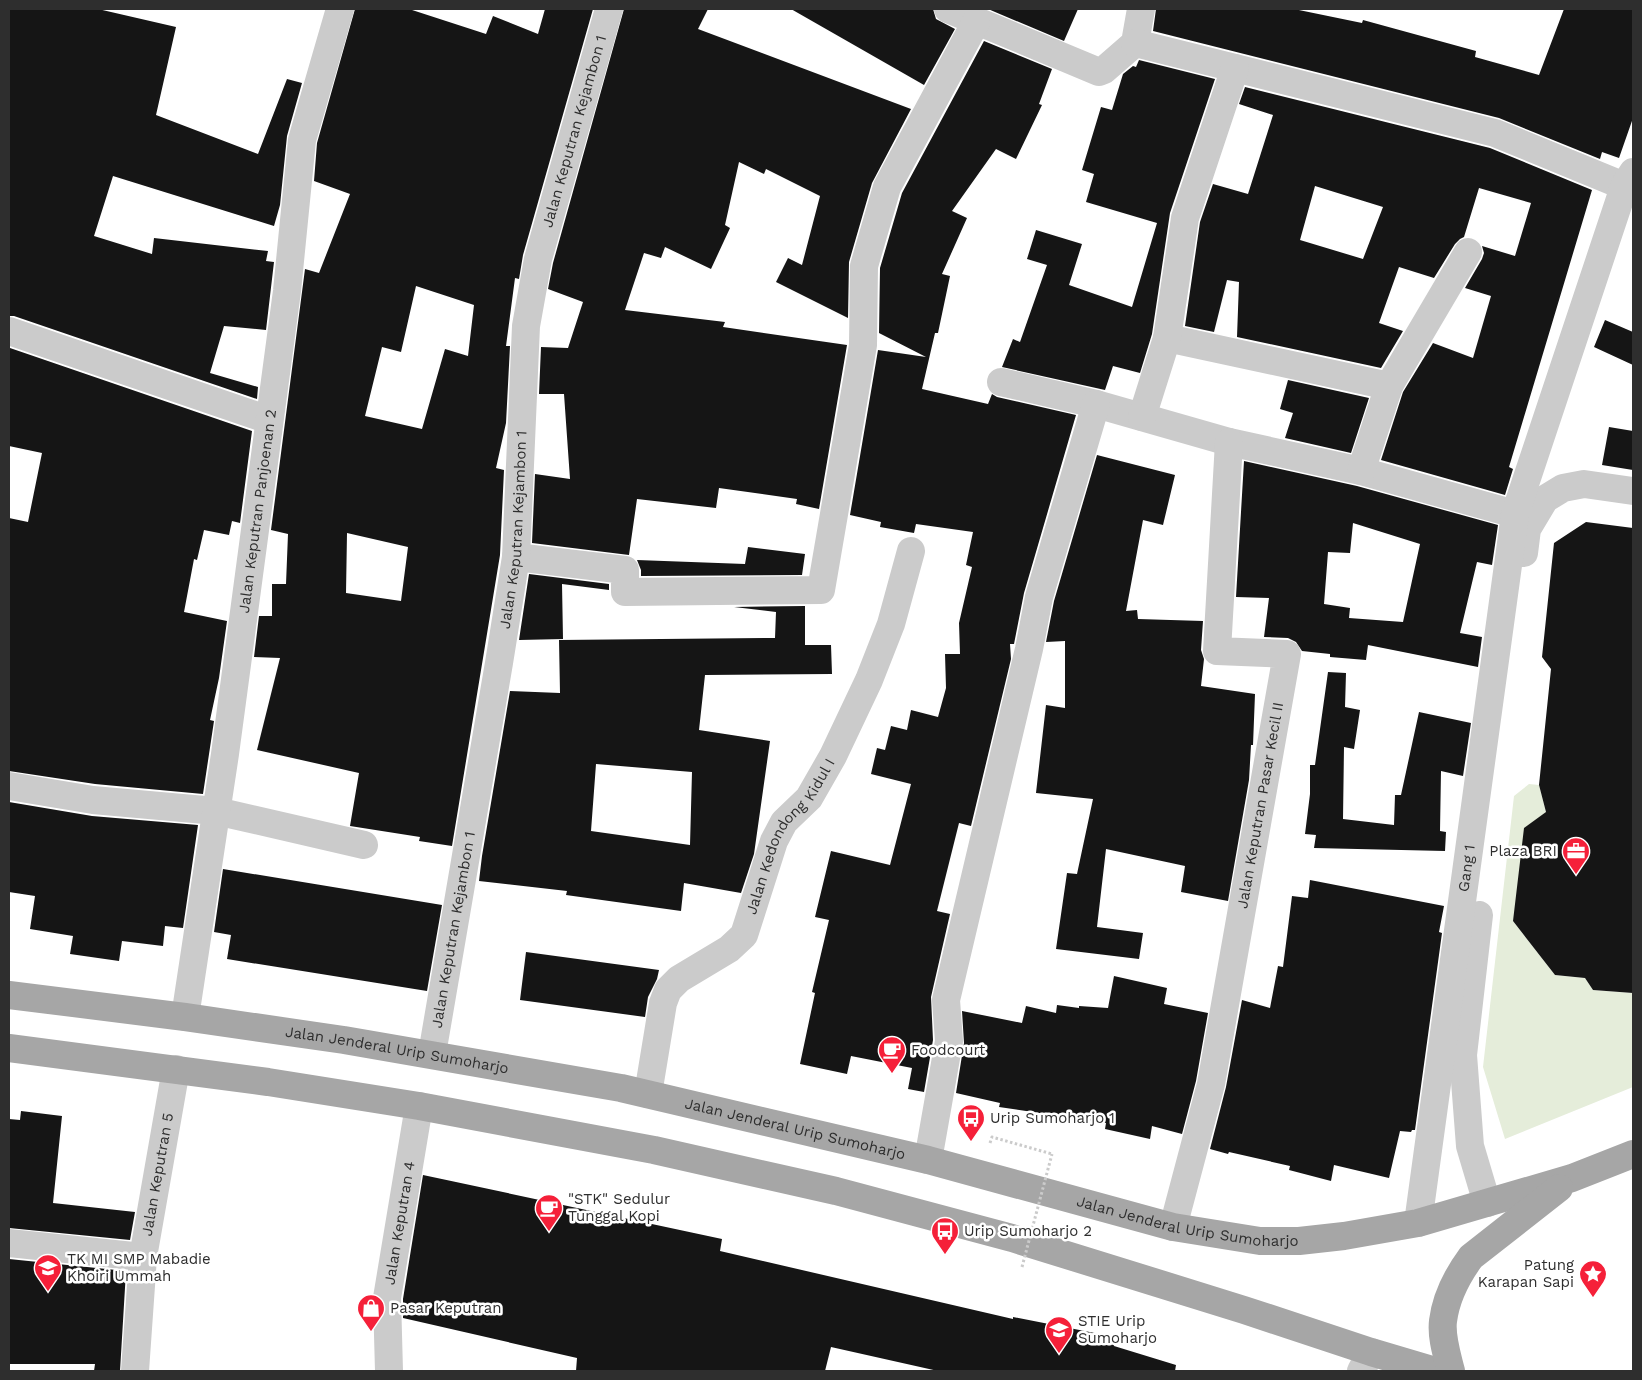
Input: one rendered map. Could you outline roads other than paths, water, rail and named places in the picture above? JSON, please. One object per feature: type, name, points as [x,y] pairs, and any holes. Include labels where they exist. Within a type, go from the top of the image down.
[{"type":"main road","name":"Jalan Jenderal Urip Sumoharjo","points":[[9,995],[185,1017],[432,1054],[594,1083],[928,1160],[1173,1227],[1260,1242],[1299,1241],[1344,1236],[1418,1223],[1572,1178]]},
{"type":"main road","points":[[9,1048],[176,1069],[420,1106],[654,1150],[836,1191],[1012,1238],[1244,1310],[1366,1362],[1436,1371]]},
{"type":"main road","points":[[1451,1371],[1444,1345],[1443,1322],[1452,1287],[1460,1271],[1471,1257],[1572,1178],[1633,1154]]},
{"type":"street","name":"Jalan Keputran Panjoenan 2","points":[[185,1017],[216,811],[287,291],[302,140],[340,9]]},
{"type":"street","name":"Jalan Keputran Kejambon 1","points":[[432,1054],[516,556],[526,326],[538,259],[609,9]]},
{"type":"street","points":[[948,9],[1087,67],[1104,70],[1135,43],[1142,9]]},
{"type":"street","points":[[516,556],[625,570],[624,592],[821,590],[864,345],[864,266],[887,187],[976,22]]},
{"type":"street","points":[[1135,43],[1495,133],[1629,180]]},
{"type":"street","points":[[1142,417],[1167,338],[1184,218],[1235,68]]},
{"type":"street","name":"Gang 1","points":[[1418,1223],[1515,514],[1629,180]]},
{"type":"street","points":[[1361,471],[1389,386],[1468,252]]},
{"type":"street","points":[[9,331],[269,420]]},
{"type":"street","points":[[1167,338],[1389,386]]},
{"type":"street","points":[[1001,382],[1096,404],[1228,442],[1361,471],[1515,514]]},
{"type":"street","points":[[928,1160],[949,1041],[946,1000],[1029,649],[1039,597],[1096,404]]},
{"type":"street","name":"Jalan Keputran Pasar Kecil II","points":[[1173,1227],[1211,1084],[1287,654],[1217,651],[1228,442]]},
{"type":"street","points":[[1487,1203],[1470,1146],[1463,1054],[1527,529],[1544,499],[1563,488],[1584,484],[1633,491]]},
{"type":"street","name":"Jalan Kedondong Kidul I","points":[[648,1094],[662,1003],[668,990],[679,979],[729,950],[744,934],[774,841],[784,822],[809,798],[833,756],[869,680],[891,624],[911,550]]},
{"type":"street","points":[[9,786],[93,800],[216,811],[364,845]]},
{"type":"street","name":"Jalan Keputran 5","points":[[135,1371],[143,1257],[176,1069]]},
{"type":"street","name":"Jalan Keputran 4","points":[[389,1371],[387,1298],[420,1106]]},
{"type":"street","points":[[9,1243],[143,1257]]},
{"type":"place","name":"Plaza BRI","points":[[1576,875]]},
{"type":"place","name":"Foodcourt","points":[[892,1074]]},
{"type":"place","name":"Urip Sumoharjo 1","points":[[971,1142]]},
{"type":"place","name":"\"STK\" Sedulur Tunggal Kopi","points":[[549,1232]]},
{"type":"place","name":"Urip Sumoharjo 2","points":[[945,1255]]},
{"type":"place","name":"TK MI SMP Mabadie Khoiri Ummah","points":[[48,1292]]},
{"type":"place","name":"Patung Karapan Sapi","points":[[1593,1298]]},
{"type":"place","name":"Pasar Keputran","points":[[371,1332]]},
{"type":"place","name":"STIE Urip Sumoharjo","points":[[1059,1354]]}]
